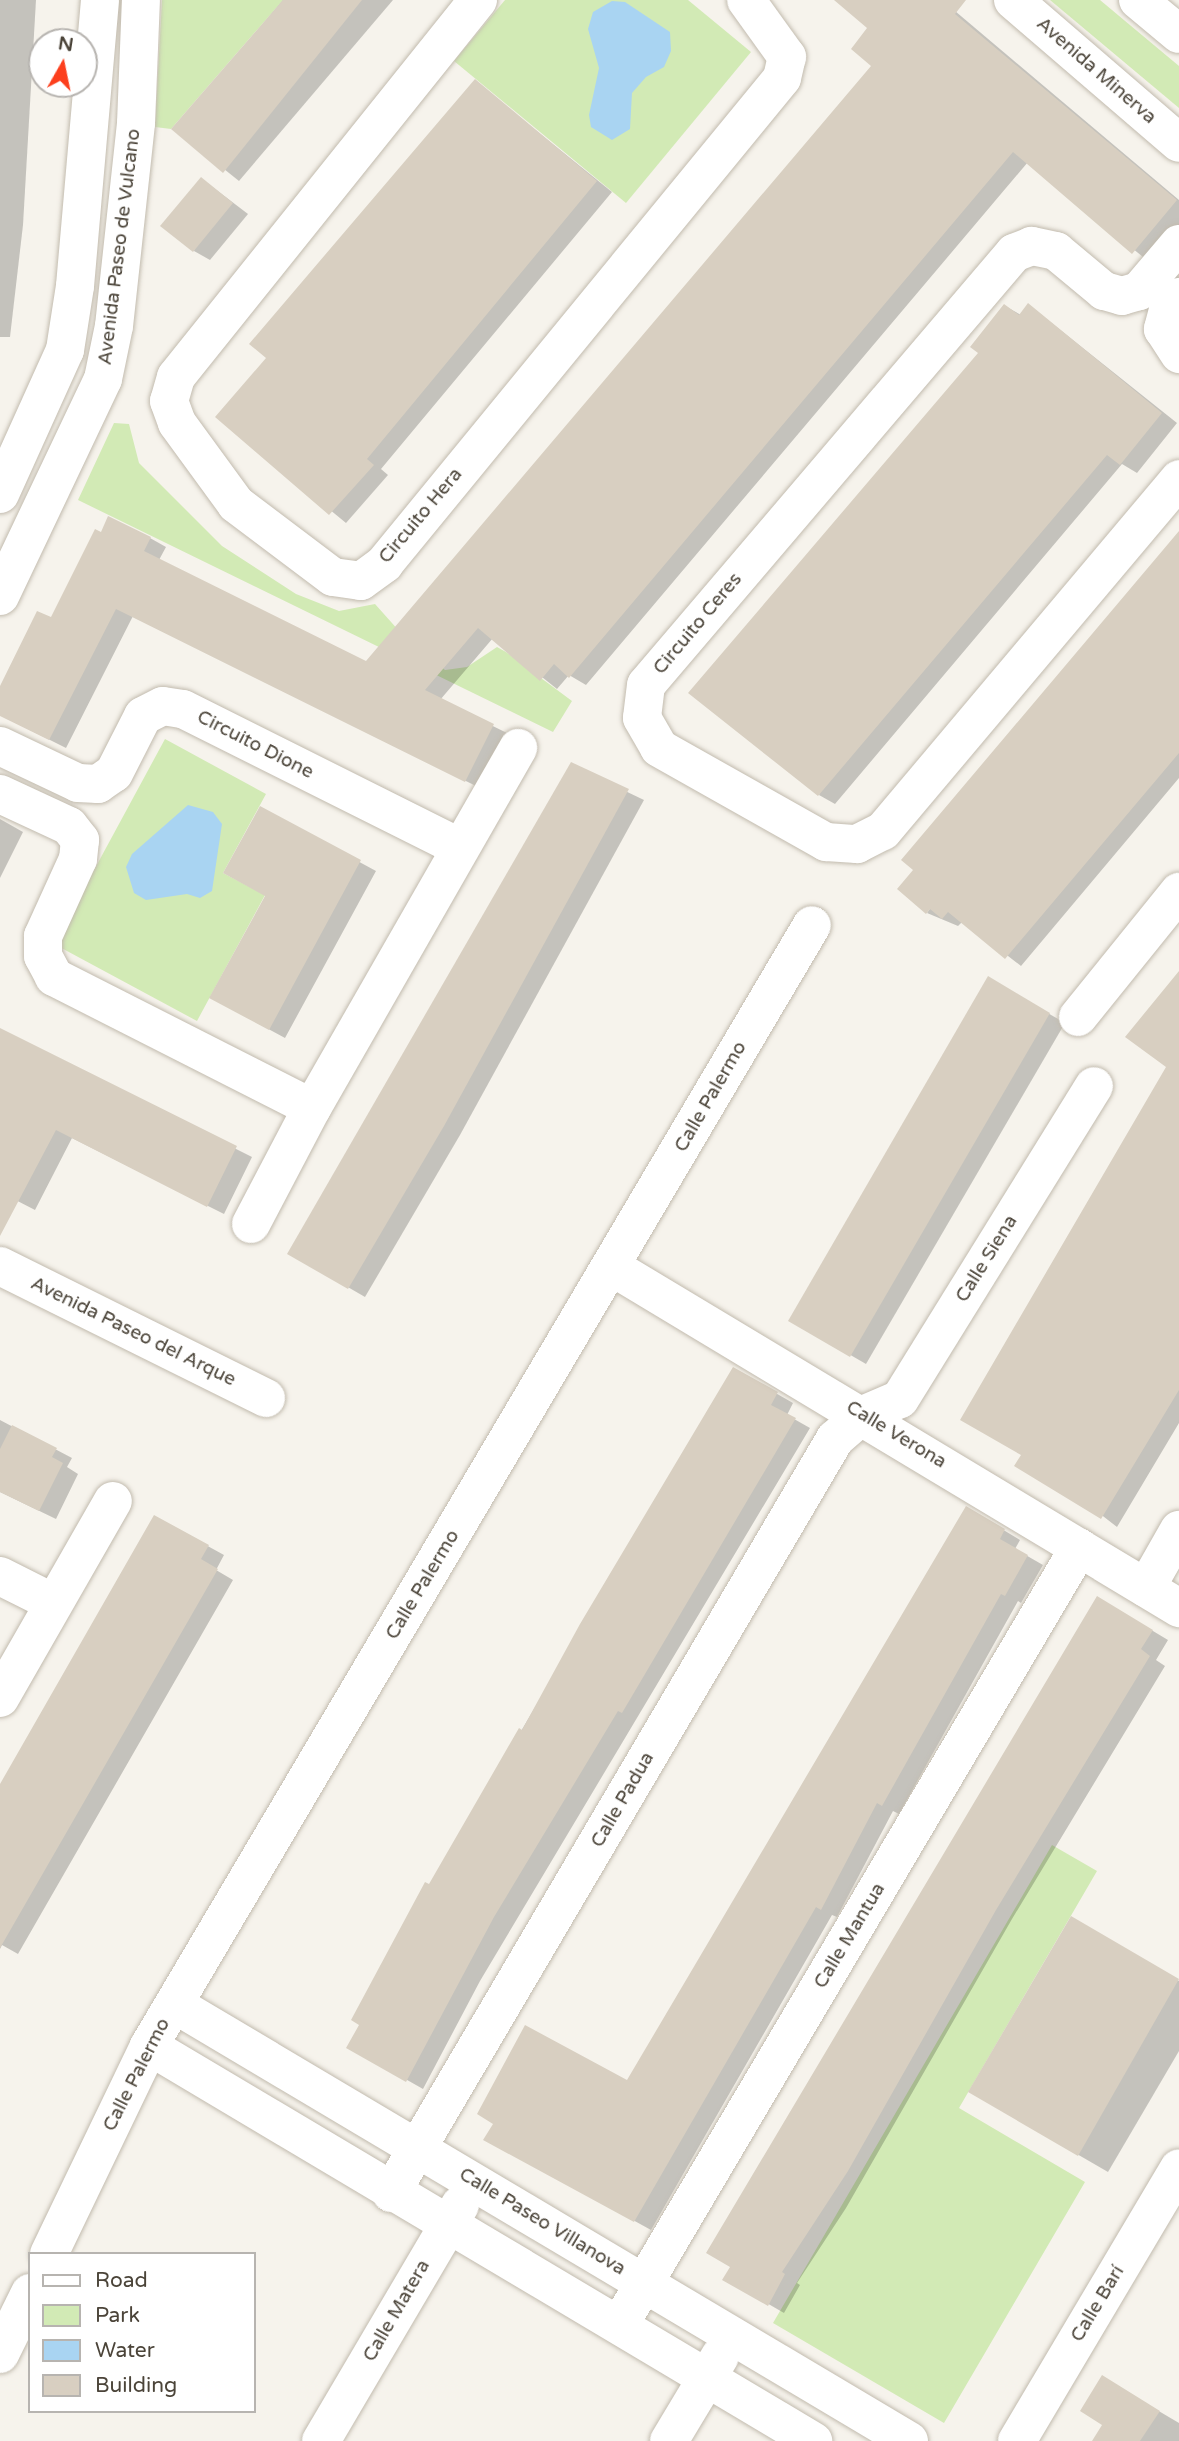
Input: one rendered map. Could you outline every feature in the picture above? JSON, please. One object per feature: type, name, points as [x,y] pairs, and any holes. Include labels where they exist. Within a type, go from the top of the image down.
[{"type":"street","name":"Avenida Paseo de Vulcano","points":[[0,494],[65,350],[100,0]]},
{"type":"street","name":"Avenida Paseo de Vulcano","points":[[0,596],[103,379],[114,326],[136,123],[141,0]]},
{"type":"street","name":"Circuito Hera","points":[[478,0],[176,377],[169,401],[177,423],[236,504],[333,577],[361,581],[384,564],[782,78],[787,57],[746,0]]},
{"type":"street","name":"Avenida Minerva","points":[[1013,0],[1179,143]]},
{"type":"street","points":[[1138,0],[1179,34]]},
{"type":"street","points":[[90,120],[136,123]]},
{"type":"street","name":"Circuito Ceres","points":[[1179,244],[1139,291],[1122,296],[1104,291],[1056,251],[1032,246],[1014,253],[646,685],[642,718],[659,748],[826,842],[857,844],[883,831],[1179,479]]},
{"type":"street","points":[[1179,298],[1168,310],[1163,329],[1179,354]]},
{"type":"street","name":"Circuito Dione","points":[[0,746],[78,783],[98,784],[114,773],[143,716],[163,706],[183,709],[459,847]]},
{"type":"street","points":[[251,1224],[312,1108],[518,748]]},
{"type":"street","points":[[0,793],[69,826],[80,840],[78,859],[43,936],[43,956],[54,977],[312,1108]]},
{"type":"street","points":[[1078,1017],[1179,892]]},
{"type":"street","name":"Calle Palermo","points":[[50,2252],[149,2046],[811,925]]},
{"type":"street","name":"Calle Siena","points":[[863,1415],[900,1399],[1094,1086]]},
{"type":"street","name":"Avenida Paseo del Arque","points":[[0,1266],[266,1398]]},
{"type":"street","name":"Calle Verona","points":[[612,1266],[1179,1608]]},
{"type":"street","name":"Calle Padua","points":[[391,2193],[835,1439],[863,1415]]},
{"type":"street","points":[[0,1698],[113,1501]]},
{"type":"street","points":[[1146,1588],[1179,1530]]},
{"type":"street","name":"Calle Mantua","points":[[620,2324],[1079,1548]]},
{"type":"street","points":[[0,1576],[54,1603]]},
{"type":"street","name":"Calle Paseo Villanova","points":[[174,2004],[909,2441]]},
{"type":"street","points":[[149,2046],[391,2193],[620,2324],[813,2441]]},
{"type":"street","name":"Calle Barí","points":[[1017,2441],[1179,2168]]},
{"type":"street","name":"Calle Matera","points":[[321,2441],[473,2182]]},
{"type":"street","points":[[0,2354],[28,2297]]},
{"type":"street","points":[[669,2441],[732,2336]]},
{"type":"green space","points":[[162,0],[283,0],[171,129],[155,127]]},
{"type":"green space","points":[[505,0],[688,0],[751,52],[626,203],[454,61]]},
{"type":"green space","points":[[1050,0],[1100,0],[1179,66],[1179,108]]},
{"type":"green space","points":[[114,423],[129,424],[139,463],[222,546],[296,594],[339,611],[375,604],[400,632],[445,670],[467,667],[497,647],[506,652],[572,701],[553,732],[78,500]]},
{"type":"green space","points":[[165,739],[266,794],[223,873],[265,895],[197,1021],[54,944]]},
{"type":"green space","points":[[1052,1845],[1097,1871],[959,2108],[1085,2182],[944,2423],[773,2323]]},
{"type":"water","points":[[612,1],[625,2],[670,32],[671,51],[664,67],[646,77],[632,93],[630,129],[612,140],[591,127],[589,115],[599,68],[588,29],[593,12]]},
{"type":"water","points":[[188,805],[213,812],[222,824],[212,891],[200,898],[187,894],[146,900],[134,893],[126,867],[132,854]]},
{"type":"building","points":[[283,0],[362,0],[223,173],[171,129]]},
{"type":"building","points":[[834,0],[966,0],[955,14],[1177,200],[1132,254],[1013,152],[569,678],[554,664],[540,681],[478,628],[425,690],[494,724],[465,782],[116,609],[49,740],[0,716],[0,686],[37,611],[51,617],[95,529],[101,532],[108,516],[151,537],[144,551],[366,661],[871,66],[851,49],[867,28]]},
{"type":"building","points":[[475,79],[597,181],[367,459],[374,465],[329,515],[215,417],[266,358],[249,344]]},
{"type":"building","points":[[201,177],[233,203],[193,252],[160,226]]},
{"type":"building","points":[[1028,303],[1162,413],[1120,465],[1107,455],[818,796],[688,693],[978,353],[970,347],[1004,304],[1019,315]]},
{"type":"building","points":[[1179,531],[1179,753],[1005,959],[948,912],[942,919],[930,909],[926,914],[897,889],[913,870],[901,860]]},
{"type":"building","points":[[571,762],[629,789],[444,1126],[348,1289],[287,1254]]},
{"type":"building","points":[[260,806],[361,860],[269,1030],[209,998],[265,896],[223,873]]},
{"type":"building","points":[[1179,971],[1179,1390],[1101,1519],[1014,1466],[1021,1455],[960,1420],[1166,1067],[1125,1037]]},
{"type":"building","points":[[988,976],[1050,1013],[850,1357],[788,1321]]},
{"type":"building","points":[[0,1028],[237,1146],[207,1207],[56,1130],[0,1236]]},
{"type":"building","points":[[733,1367],[778,1392],[771,1405],[796,1418],[622,1713],[618,1711],[494,1917],[406,2082],[346,2048],[359,2025],[351,2020],[425,1882],[429,1884],[519,1728],[522,1730],[580,1624]]},
{"type":"building","points":[[12,1425],[57,1448],[52,1457],[63,1463],[39,1511],[0,1492],[0,1449]]},
{"type":"building","points":[[966,1506],[1005,1529],[1000,1539],[1028,1555],[1005,1596],[1001,1594],[882,1806],[877,1803],[821,1910],[816,1907],[634,2222],[483,2140],[493,2124],[477,2114],[525,2025],[627,2080]]},
{"type":"building","points":[[154,1515],[209,1545],[201,1559],[218,1569],[0,1948],[0,1784]]},
{"type":"building","points":[[1097,1596],[1153,1630],[1141,1649],[1150,1656],[996,1910],[848,2171],[782,2272],[785,2274],[768,2306],[722,2280],[730,2267],[706,2253]]},
{"type":"building","points":[[1071,1916],[1179,1979],[1078,2156],[968,2092]]},
{"type":"building","points":[[1102,2375],[1160,2411],[1140,2441],[1092,2441],[1102,2425],[1080,2411]]}]
